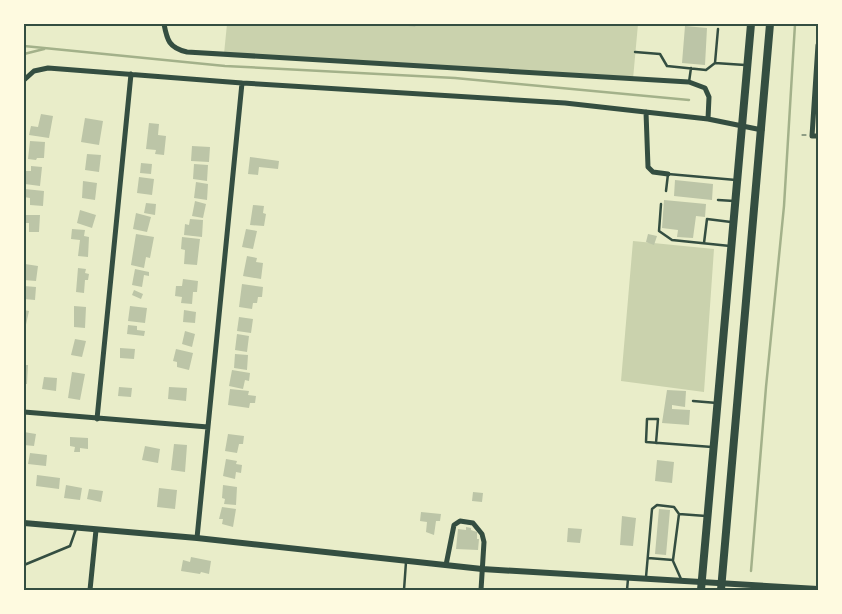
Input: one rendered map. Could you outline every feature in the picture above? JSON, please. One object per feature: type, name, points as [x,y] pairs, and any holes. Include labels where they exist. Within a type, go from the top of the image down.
[{"type":"main road","points":[[701,590],[750,24]]},
{"type":"main road","points":[[721,586],[770,24]]},
{"type":"street","points":[[164,24],[166,35],[171,45],[177,50],[187,52],[689,82],[705,88],[709,97],[708,118]]},
{"type":"street","points":[[815,136],[818,45]]},
{"type":"street","points":[[24,80],[34,71],[48,68],[242,83],[565,102],[708,118],[762,130]]},
{"type":"street","points":[[97,419],[131,74]]},
{"type":"street","points":[[197,538],[242,83]]},
{"type":"street","points":[[646,112],[648,167],[653,172],[668,174]]},
{"type":"street","points":[[24,412],[208,428]]},
{"type":"street","points":[[446,565],[454,525],[460,521],[468,522],[479,528],[484,542],[480,590]]},
{"type":"street","points":[[24,523],[197,538],[482,569],[702,581],[721,586],[818,589]]},
{"type":"street","points":[[90,590],[96,530]]},
{"type":"lane","points":[[715,63],[718,30]]},
{"type":"lane","points":[[635,52],[660,54],[667,66],[706,70],[715,63],[747,65]]},
{"type":"lane","points":[[689,82],[690,68]]},
{"type":"lane","points":[[666,190],[668,174],[737,180]]},
{"type":"lane","points":[[718,200],[735,201]]},
{"type":"lane","points":[[662,204],[659,231],[672,240],[731,246]]},
{"type":"lane","points":[[704,243],[707,219],[734,222]]},
{"type":"lane","points":[[694,401],[717,403]]},
{"type":"lane","points":[[656,443],[658,420],[647,419],[646,442],[656,443],[713,447]]},
{"type":"lane","points":[[646,578],[652,509],[657,505],[674,507],[679,514],[673,560],[682,580]]},
{"type":"lane","points":[[679,514],[707,516]]},
{"type":"lane","points":[[24,565],[70,546],[77,528]]},
{"type":"lane","points":[[648,558],[673,560]]},
{"type":"lane","points":[[404,590],[406,561]]},
{"type":"lane","points":[[627,590],[628,577]]},
{"type":"green space","points":[[227,24],[638,24],[633,79],[224,54]]},
{"type":"green space","points":[[633,241],[714,249],[704,392],[621,381]]},
{"type":"building","points":[[393,24],[417,24],[415,27]]},
{"type":"building","points":[[685,26],[707,28],[705,65],[682,63]]},
{"type":"building","points":[[41,114],[53,116],[49,138],[29,135],[31,126],[38,127]]},
{"type":"building","points":[[85,118],[103,121],[99,145],[81,142]]},
{"type":"building","points":[[149,123],[159,124],[158,135],[166,136],[164,155],[155,154],[156,150],[146,149]]},
{"type":"building","points":[[30,141],[45,142],[44,158],[28,159]]},
{"type":"building","points":[[192,146],[210,147],[209,162],[191,161]]},
{"type":"building","points":[[87,154],[101,155],[99,172],[85,170]]},
{"type":"building","points":[[250,157],[279,161],[278,169],[259,167],[258,175],[248,174]]},
{"type":"building","points":[[141,163],[152,164],[151,174],[140,173]]},
{"type":"building","points":[[194,164],[208,165],[207,181],[193,179]]},
{"type":"building","points":[[31,166],[42,167],[40,186],[25,184],[26,171],[31,171]]},
{"type":"building","points":[[139,177],[154,179],[152,195],[137,193]]},
{"type":"building","points":[[675,180],[713,184],[712,200],[674,196]]},
{"type":"building","points":[[83,181],[97,183],[95,200],[82,198]]},
{"type":"building","points":[[196,182],[208,184],[207,200],[194,198]]},
{"type":"building","points":[[25,189],[44,191],[43,206],[30,205],[30,198],[24,197]]},
{"type":"building","points":[[664,200],[706,204],[705,217],[696,216],[693,238],[677,237],[678,230],[662,228]]},
{"type":"building","points":[[195,201],[206,204],[203,218],[192,216]]},
{"type":"building","points":[[146,203],[156,204],[155,215],[144,213]]},
{"type":"building","points":[[253,205],[264,206],[263,213],[266,214],[264,226],[250,225]]},
{"type":"building","points":[[80,210],[96,215],[92,228],[77,223]]},
{"type":"building","points":[[136,213],[151,217],[147,232],[133,229]]},
{"type":"building","points":[[24,215],[40,215],[39,232],[29,232],[29,223],[24,223]]},
{"type":"building","points":[[190,219],[203,220],[202,237],[184,235],[185,224],[189,225]]},
{"type":"building","points":[[72,229],[85,230],[84,236],[89,237],[88,257],[78,256],[80,240],[71,239]]},
{"type":"building","points":[[246,229],[257,231],[253,249],[242,247]]},
{"type":"building","points":[[136,234],[154,237],[150,258],[146,257],[144,268],[131,265]]},
{"type":"building","points":[[648,234],[657,236],[654,245],[646,242]]},
{"type":"building","points":[[182,237],[200,239],[197,265],[184,264],[185,250],[181,249]]},
{"type":"building","points":[[247,256],[257,258],[256,262],[263,263],[261,279],[243,276]]},
{"type":"building","points":[[25,264],[38,266],[36,281],[24,280]]},
{"type":"building","points":[[78,268],[86,269],[85,273],[89,274],[88,280],[85,280],[84,293],[76,292]]},
{"type":"building","points":[[135,269],[149,272],[149,276],[144,275],[142,287],[132,285]]},
{"type":"building","points":[[183,279],[198,281],[197,292],[193,292],[192,304],[181,303],[182,297],[175,296],[176,286],[182,286]]},
{"type":"building","points":[[242,284],[263,287],[262,297],[258,297],[257,303],[253,303],[252,309],[239,307]]},
{"type":"building","points":[[24,286],[36,287],[35,300],[24,299]]},
{"type":"building","points":[[134,290],[143,294],[141,299],[132,295]]},
{"type":"building","points":[[74,306],[86,307],[85,328],[74,327]]},
{"type":"building","points":[[130,306],[147,308],[145,323],[128,321]]},
{"type":"building","points":[[24,310],[29,311],[25,329],[24,329]]},
{"type":"building","points":[[184,310],[196,312],[195,323],[183,322]]},
{"type":"building","points":[[239,317],[253,319],[251,333],[237,331]]},
{"type":"building","points":[[128,325],[137,326],[137,330],[145,331],[144,336],[127,334]]},
{"type":"building","points":[[185,331],[195,334],[192,347],[182,344]]},
{"type":"building","points":[[237,334],[249,336],[247,352],[235,350]]},
{"type":"building","points":[[75,339],[86,341],[82,357],[71,355]]},
{"type":"building","points":[[120,348],[135,349],[134,359],[120,358]]},
{"type":"building","points":[[176,349],[193,353],[189,370],[177,367],[177,362],[173,361]]},
{"type":"building","points":[[235,354],[248,355],[247,370],[234,368]]},
{"type":"building","points":[[24,365],[28,365],[27,384],[24,384]]},
{"type":"building","points":[[232,370],[250,373],[249,381],[245,380],[243,389],[229,386]]},
{"type":"building","points":[[72,372],[85,374],[80,400],[68,398]]},
{"type":"building","points":[[44,377],[57,378],[56,391],[42,389]]},
{"type":"building","points":[[119,387],[132,388],[131,397],[118,396]]},
{"type":"building","points":[[169,387],[187,388],[186,401],[168,399]]},
{"type":"building","points":[[230,389],[249,391],[248,395],[256,396],[255,403],[250,403],[249,408],[228,405]]},
{"type":"building","points":[[667,390],[686,391],[685,407],[672,405],[672,409],[690,410],[689,425],[662,423]]},
{"type":"building","points":[[24,432],[36,434],[34,446],[24,445]]},
{"type":"building","points":[[228,434],[244,436],[243,444],[239,444],[237,453],[225,451]]},
{"type":"building","points":[[70,437],[88,438],[88,449],[80,448],[80,452],[74,452],[75,447],[70,446]]},
{"type":"building","points":[[174,444],[187,445],[185,472],[171,470]]},
{"type":"building","points":[[145,446],[160,449],[158,463],[142,460]]},
{"type":"building","points":[[30,453],[47,455],[46,466],[28,464]]},
{"type":"building","points":[[226,459],[237,461],[236,464],[242,465],[241,473],[236,472],[235,479],[223,476]]},
{"type":"building","points":[[657,460],[674,462],[672,483],[655,481]]},
{"type":"building","points":[[37,475],[60,478],[59,489],[36,486]]},
{"type":"building","points":[[66,485],[82,488],[80,500],[64,498]]},
{"type":"building","points":[[223,485],[237,487],[236,505],[224,504],[225,499],[222,498]]},
{"type":"building","points":[[159,488],[177,490],[175,509],[157,507]]},
{"type":"building","points":[[89,489],[103,491],[101,502],[87,499]]},
{"type":"building","points":[[473,492],[483,493],[482,502],[472,501]]},
{"type":"building","points":[[222,507],[236,509],[233,527],[222,524],[223,519],[219,519]]},
{"type":"building","points":[[659,509],[670,510],[666,555],[655,554]]},
{"type":"building","points":[[421,512],[441,514],[440,521],[436,521],[434,535],[426,532],[427,522],[420,521]]},
{"type":"building","points":[[622,516],[636,518],[633,546],[620,545]]},
{"type":"building","points":[[466,527],[477,532],[477,539],[479,539],[478,550],[456,549],[458,529],[466,530]]},
{"type":"building","points":[[568,528],[582,529],[580,543],[567,542]]},
{"type":"building","points":[[191,557],[211,561],[209,574],[181,571],[183,560],[190,562]]},
{"type":"building","points":[[510,588],[527,589],[527,590],[510,590]]},
{"type":"waterway","points":[[751,571],[766,387],[784,206],[795,24]]},
{"type":"waterway","points":[[24,46],[225,66],[455,78],[689,100]]},
{"type":"waterway","points":[[24,54],[44,49]]}]
